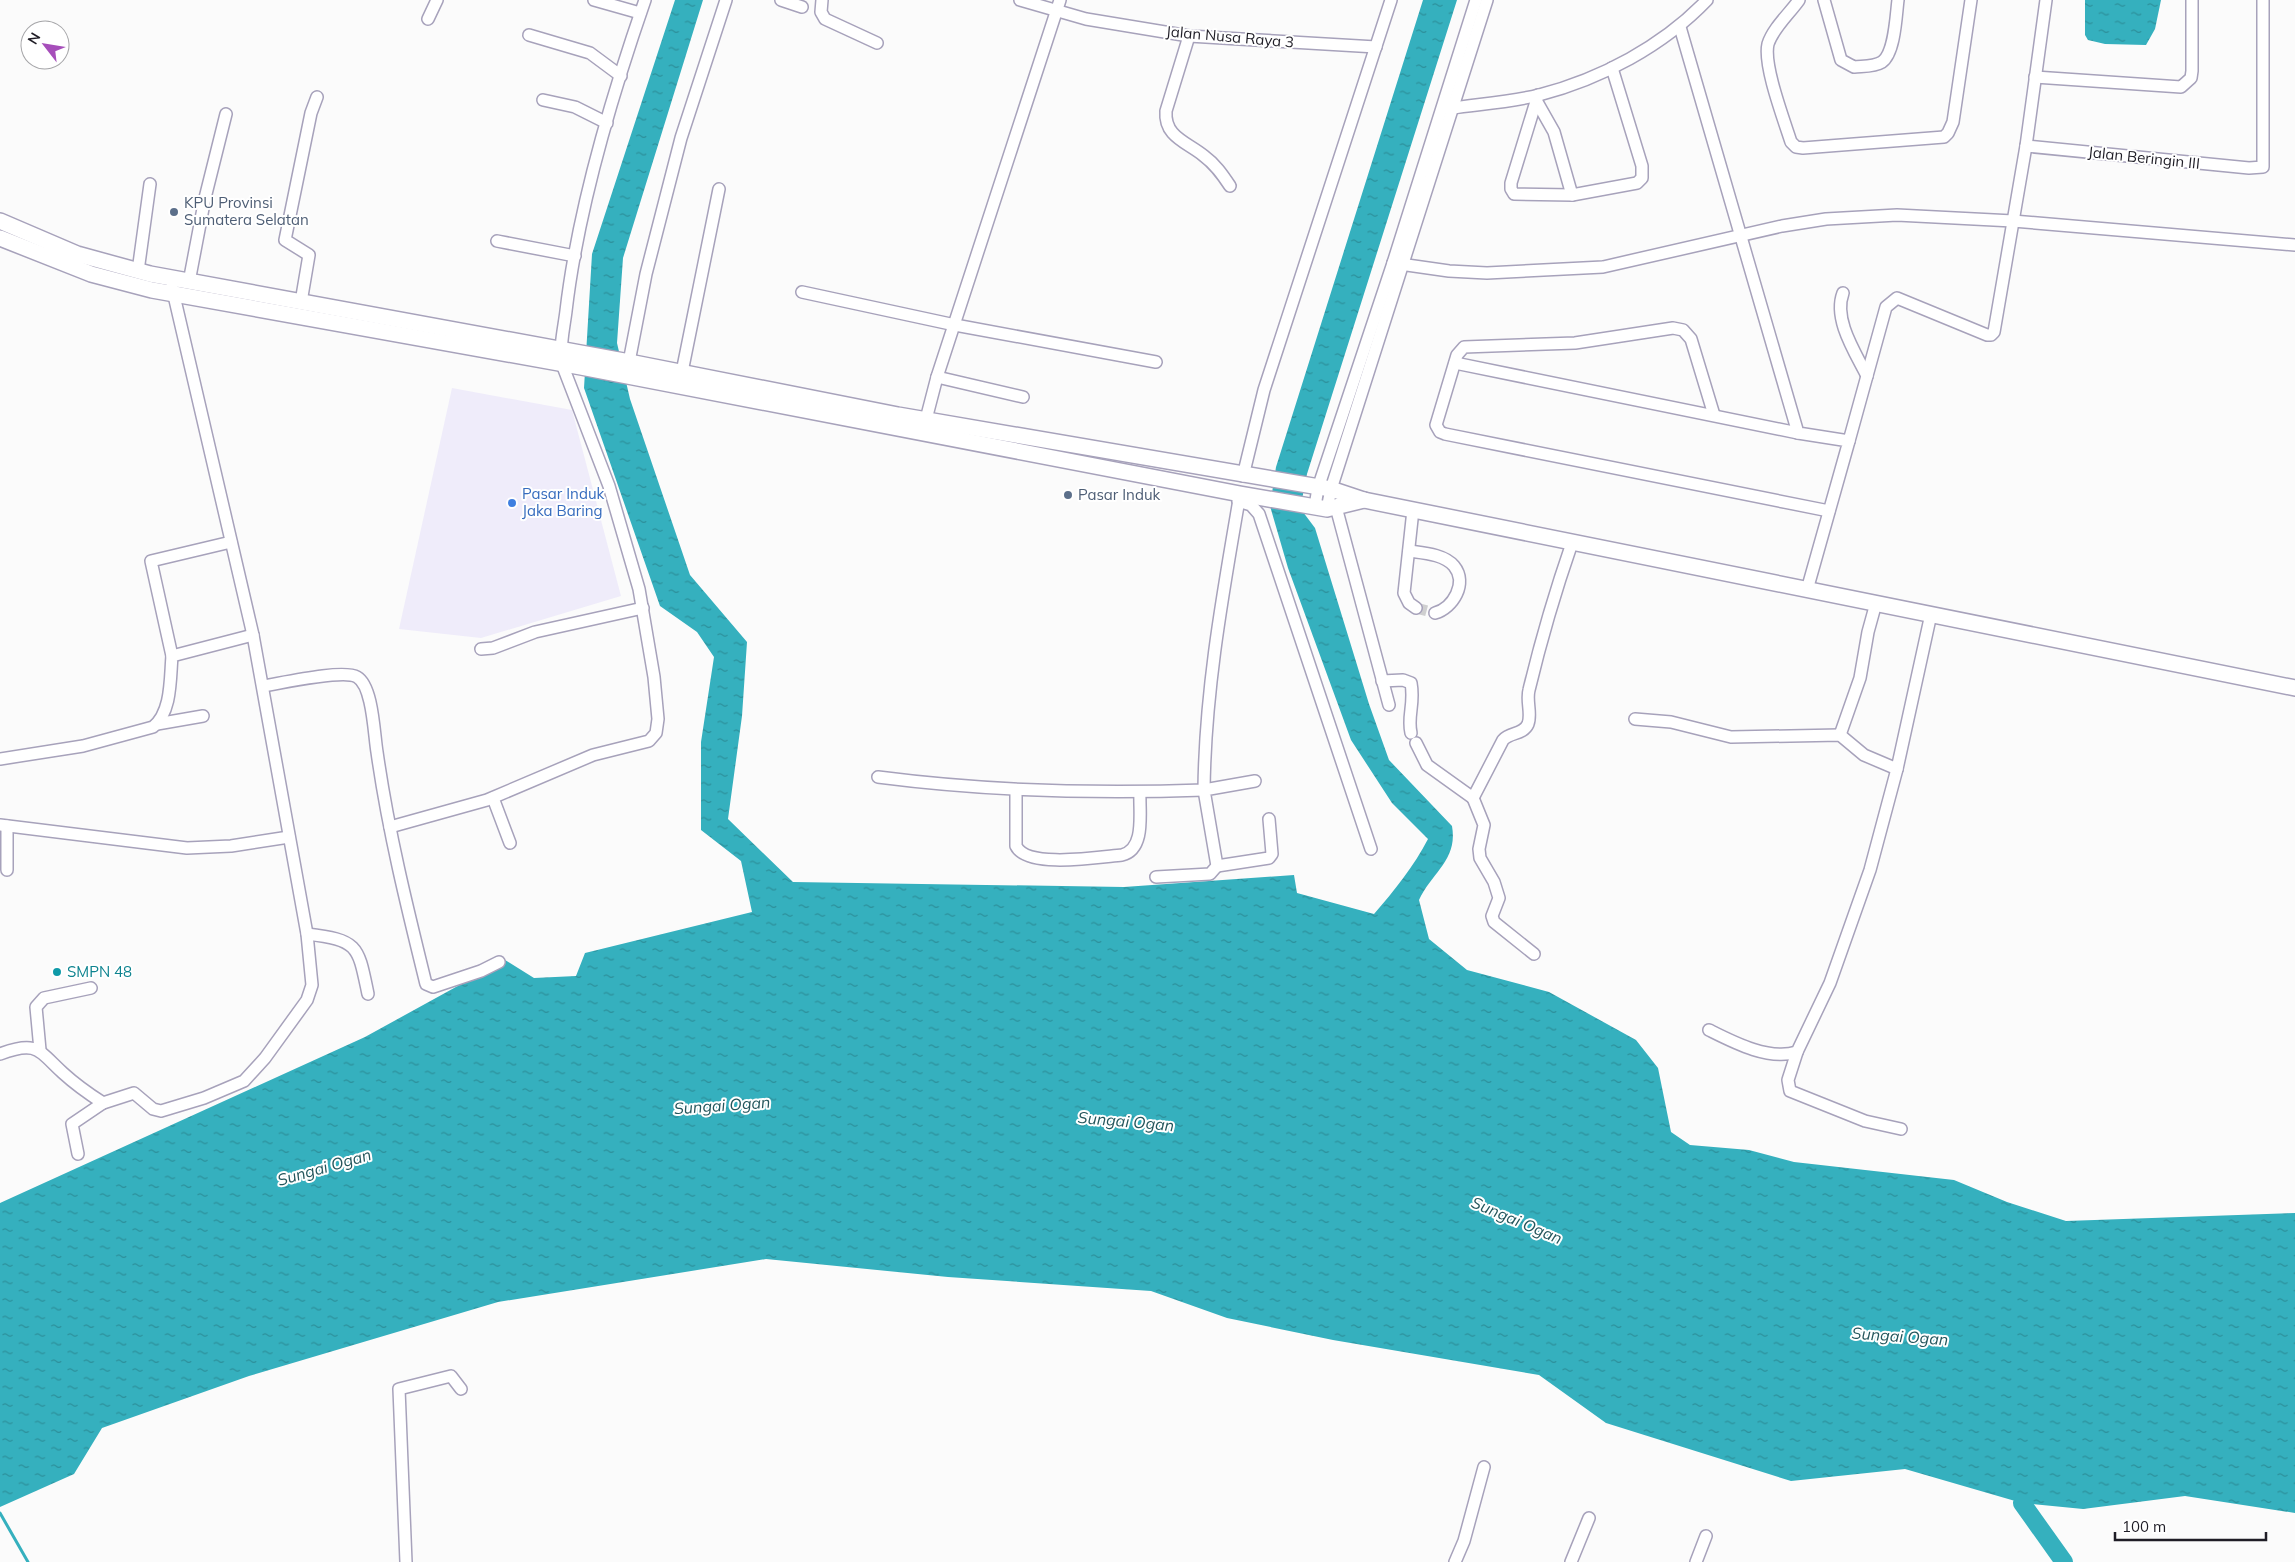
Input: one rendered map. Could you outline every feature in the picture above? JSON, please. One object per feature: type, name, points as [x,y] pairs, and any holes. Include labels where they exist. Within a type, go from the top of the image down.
[{"type":"street","points":[[428,19],[437,0]]},
{"type":"street","points":[[594,0],[640,13]]},
{"type":"street","points":[[390,827],[493,798],[566,765],[593,755],[654,738],[658,719],[643,608],[608,486],[562,357],[575,256],[586,200],[620,76],[645,0]]},
{"type":"street","points":[[627,366],[646,274],[681,138],[726,0]]},
{"type":"street","points":[[781,0],[802,7]]},
{"type":"street","points":[[822,0],[821,12],[825,20],[876,43]]},
{"type":"street","name":"Jalan Nusa Raya 3","points":[[1020,0],[1058,5],[1086,19],[1189,36],[1376,47]]},
{"type":"street","points":[[1242,476],[1264,390],[1391,0]]},
{"type":"street","points":[[1388,705],[1382,681],[1321,507],[1319,488],[1398,264],[1447,107],[1476,0]]},
{"type":"street","points":[[1447,107],[1487,0]]},
{"type":"street","points":[[1447,107],[1538,99],[1634,57],[1680,27],[1707,0]]},
{"type":"street","points":[[1799,0],[1773,35],[1768,44],[1768,53],[1771,76],[1790,142],[1796,147],[1804,148],[1944,138],[1952,122],[1971,0]]},
{"type":"street","points":[[1824,0],[1841,60],[1854,67],[1877,64],[1885,58],[1892,42],[1898,0]]},
{"type":"street","points":[[1807,590],[1886,307],[1896,298],[1991,335],[2002,294],[2026,146],[2046,0]]},
{"type":"street","points":[[2035,77],[2181,87],[2191,78],[2192,71],[2192,0]]},
{"type":"street","name":"Jalan Beringin III","points":[[2026,146],[2248,168],[2263,167],[2264,0]]},
{"type":"street","points":[[924,427],[937,377],[1058,5]]},
{"type":"street","points":[[1680,27],[1798,433]]},
{"type":"street","points":[[529,36],[590,53],[620,76]]},
{"type":"street","points":[[1189,36],[1166,112],[1166,120],[1172,134],[1213,163],[1230,186]]},
{"type":"street","points":[[1538,99],[1511,189],[1518,195],[1572,194],[1634,184],[1642,178],[1642,166],[1612,68]]},
{"type":"street","points":[[301,302],[309,255],[285,240],[311,113],[317,97]]},
{"type":"street","points":[[1538,99],[1554,132],[1572,194]]},
{"type":"street","points":[[543,100],[575,107],[608,123]]},
{"type":"street","points":[[189,282],[226,114]]},
{"type":"street","points":[[138,271],[150,184]]},
{"type":"street","points":[[682,372],[719,189]]},
{"type":"street","points":[[1398,264],[1487,273],[1603,267],[1782,226],[1865,216],[1927,215],[2295,245]]},
{"type":"street","points":[[0,220],[77,254],[138,271],[172,286],[562,357]]},
{"type":"street","points":[[0,238],[91,274],[152,290],[189,282],[301,302],[582,361],[682,372],[1239,498],[1269,498],[1321,507],[1364,500]]},
{"type":"street","points":[[498,241],[575,256]]},
{"type":"street","points":[[78,1154],[72,1124],[103,1103],[134,1093],[153,1110],[160,1111],[204,1098],[244,1081],[265,1058],[307,1000],[312,985],[307,934],[253,634],[172,286]]},
{"type":"street","points":[[802,292],[955,325],[1156,362]]},
{"type":"street","points":[[1843,292],[1840,307],[1843,322],[1867,376]]},
{"type":"street","points":[[1714,415],[1691,339],[1683,330],[1678,328],[1575,343],[1468,346],[1461,349],[1455,363],[1436,422],[1438,429],[1445,434],[1829,511]]},
{"type":"street","points":[[1455,363],[1798,433],[1849,441]]},
{"type":"street","points":[[627,366],[924,427],[1242,476],[1271,478],[1364,500],[1572,543],[2295,688]]},
{"type":"street","points":[[937,377],[1023,397]]},
{"type":"street","points":[[1217,866],[1204,790],[1204,740],[1224,578],[1239,498]]},
{"type":"street","points":[[1239,498],[1251,505],[1259,514],[1371,849]]},
{"type":"street","points":[[1413,510],[1404,594],[1409,603],[1416,608]]},
{"type":"street","points":[[157,724],[163,714],[168,695],[172,656],[151,561],[231,542]]},
{"type":"street","points":[[1473,798],[1503,740],[1510,734],[1523,730],[1528,723],[1529,691],[1547,619],[1572,543]]},
{"type":"street","points":[[1409,551],[1441,558],[1453,566],[1456,571],[1458,590],[1446,608],[1435,613]]},
{"type":"street","points":[[1840,735],[1860,678],[1868,632],[1876,603]]},
{"type":"street","points":[[481,649],[493,648],[535,632],[643,608]]},
{"type":"street","points":[[1901,1129],[1865,1121],[1790,1091],[1788,1080],[1797,1052],[1834,974],[1870,870],[1897,769],[1931,614]]},
{"type":"street","points":[[172,656],[253,634]]},
{"type":"street","points":[[263,686],[341,674],[355,676],[364,683],[369,701],[390,827],[426,984],[433,987],[499,962]]},
{"type":"street","points":[[1382,681],[1403,680],[1410,683],[1413,709],[1409,720],[1414,738],[1427,765],[1473,798],[1484,825],[1479,849],[1480,858],[1494,882],[1499,898],[1492,916],[1494,922],[1534,954]]},
{"type":"street","points":[[0,759],[83,746],[149,728],[157,724],[203,716]]},
{"type":"street","points":[[1635,719],[1671,722],[1731,737],[1840,735],[1857,751],[1897,769]]},
{"type":"street","points":[[878,777],[952,786],[1016,790],[1140,793],[1204,790],[1256,781]]},
{"type":"street","points":[[1016,790],[1016,846],[1024,855],[1039,859],[1114,856],[1131,851],[1136,844],[1139,834],[1140,793]]},
{"type":"street","points":[[493,798],[510,843]]},
{"type":"street","points":[[1156,877],[1210,874],[1217,866],[1269,858],[1272,854],[1269,819]]},
{"type":"street","points":[[7,870],[4,825],[187,848],[231,846],[289,837]]},
{"type":"street","points":[[307,934],[339,939],[356,950],[360,957],[368,994]]},
{"type":"street","points":[[40,1050],[36,1007],[40,1002],[44,998],[91,988]]},
{"type":"street","points":[[1708,1030],[1744,1046],[1764,1052],[1782,1055],[1797,1052]]},
{"type":"street","points":[[0,1054],[26,1047],[40,1050],[68,1077],[103,1103]]},
{"type":"street","points":[[406,1562],[399,1389],[451,1376],[461,1389]]},
{"type":"street","points":[[1455,1562],[1464,1541],[1484,1467]]},
{"type":"street","points":[[1571,1562],[1589,1518]]},
{"type":"street","points":[[1696,1562],[1706,1536]]},
{"type":"shaded area","name":"Pasar Induk Jaka Baring","points":[[452,388],[572,410],[621,596],[481,638],[399,629]]},
{"type":"water","name":"Sungai Ogan","points":[[675,0],[703,0],[623,258],[617,343],[630,399],[690,575],[747,642],[742,716],[728,819],[793,882],[1124,887],[1294,875],[1297,893],[1374,914],[1403,878],[1428,839],[1392,803],[1351,740],[1288,568],[1270,506],[1276,467],[1423,0],[1457,0],[1307,474],[1301,504],[1303,512],[1315,528],[1369,704],[1389,760],[1452,826],[1453,838],[1448,857],[1419,900],[1429,939],[1467,970],[1549,992],[1636,1040],[1658,1068],[1671,1132],[1690,1145],[1749,1150],[1794,1162],[1954,1180],[2007,1202],[2066,1221],[2295,1213],[2295,1513],[2185,1496],[2083,1509],[2022,1503],[1905,1469],[1791,1481],[1606,1423],[1539,1375],[1333,1340],[1227,1318],[1151,1291],[948,1277],[766,1259],[498,1302],[249,1376],[102,1428],[74,1474],[0,1507],[0,1203],[365,1037],[505,960],[534,978],[576,976],[585,953],[752,912],[741,861],[701,830],[701,742],[714,657],[697,632],[660,606],[584,388],[592,254]]},
{"type":"water","points":[[2085,0],[2161,0],[2155,29],[2146,45],[2105,44],[2088,40],[2085,35]]},
{"type":"waterway","points":[[2022,1503],[2064,1562]]},
{"type":"waterway","points":[[0,1513],[28,1562]]},
{"type":"tunnel","points":[[1416,608],[1435,613]]},
{"type":"place","name":"KPU Provinsi Sumatera Selatan","points":[[174,212]]},
{"type":"place","name":"Pasar Induk","points":[[1068,495]]},
{"type":"place","name":"Pasar Induk Jaka Baring","points":[[512,503]]},
{"type":"place","name":"SMPN 48","points":[[57,972]]}]
